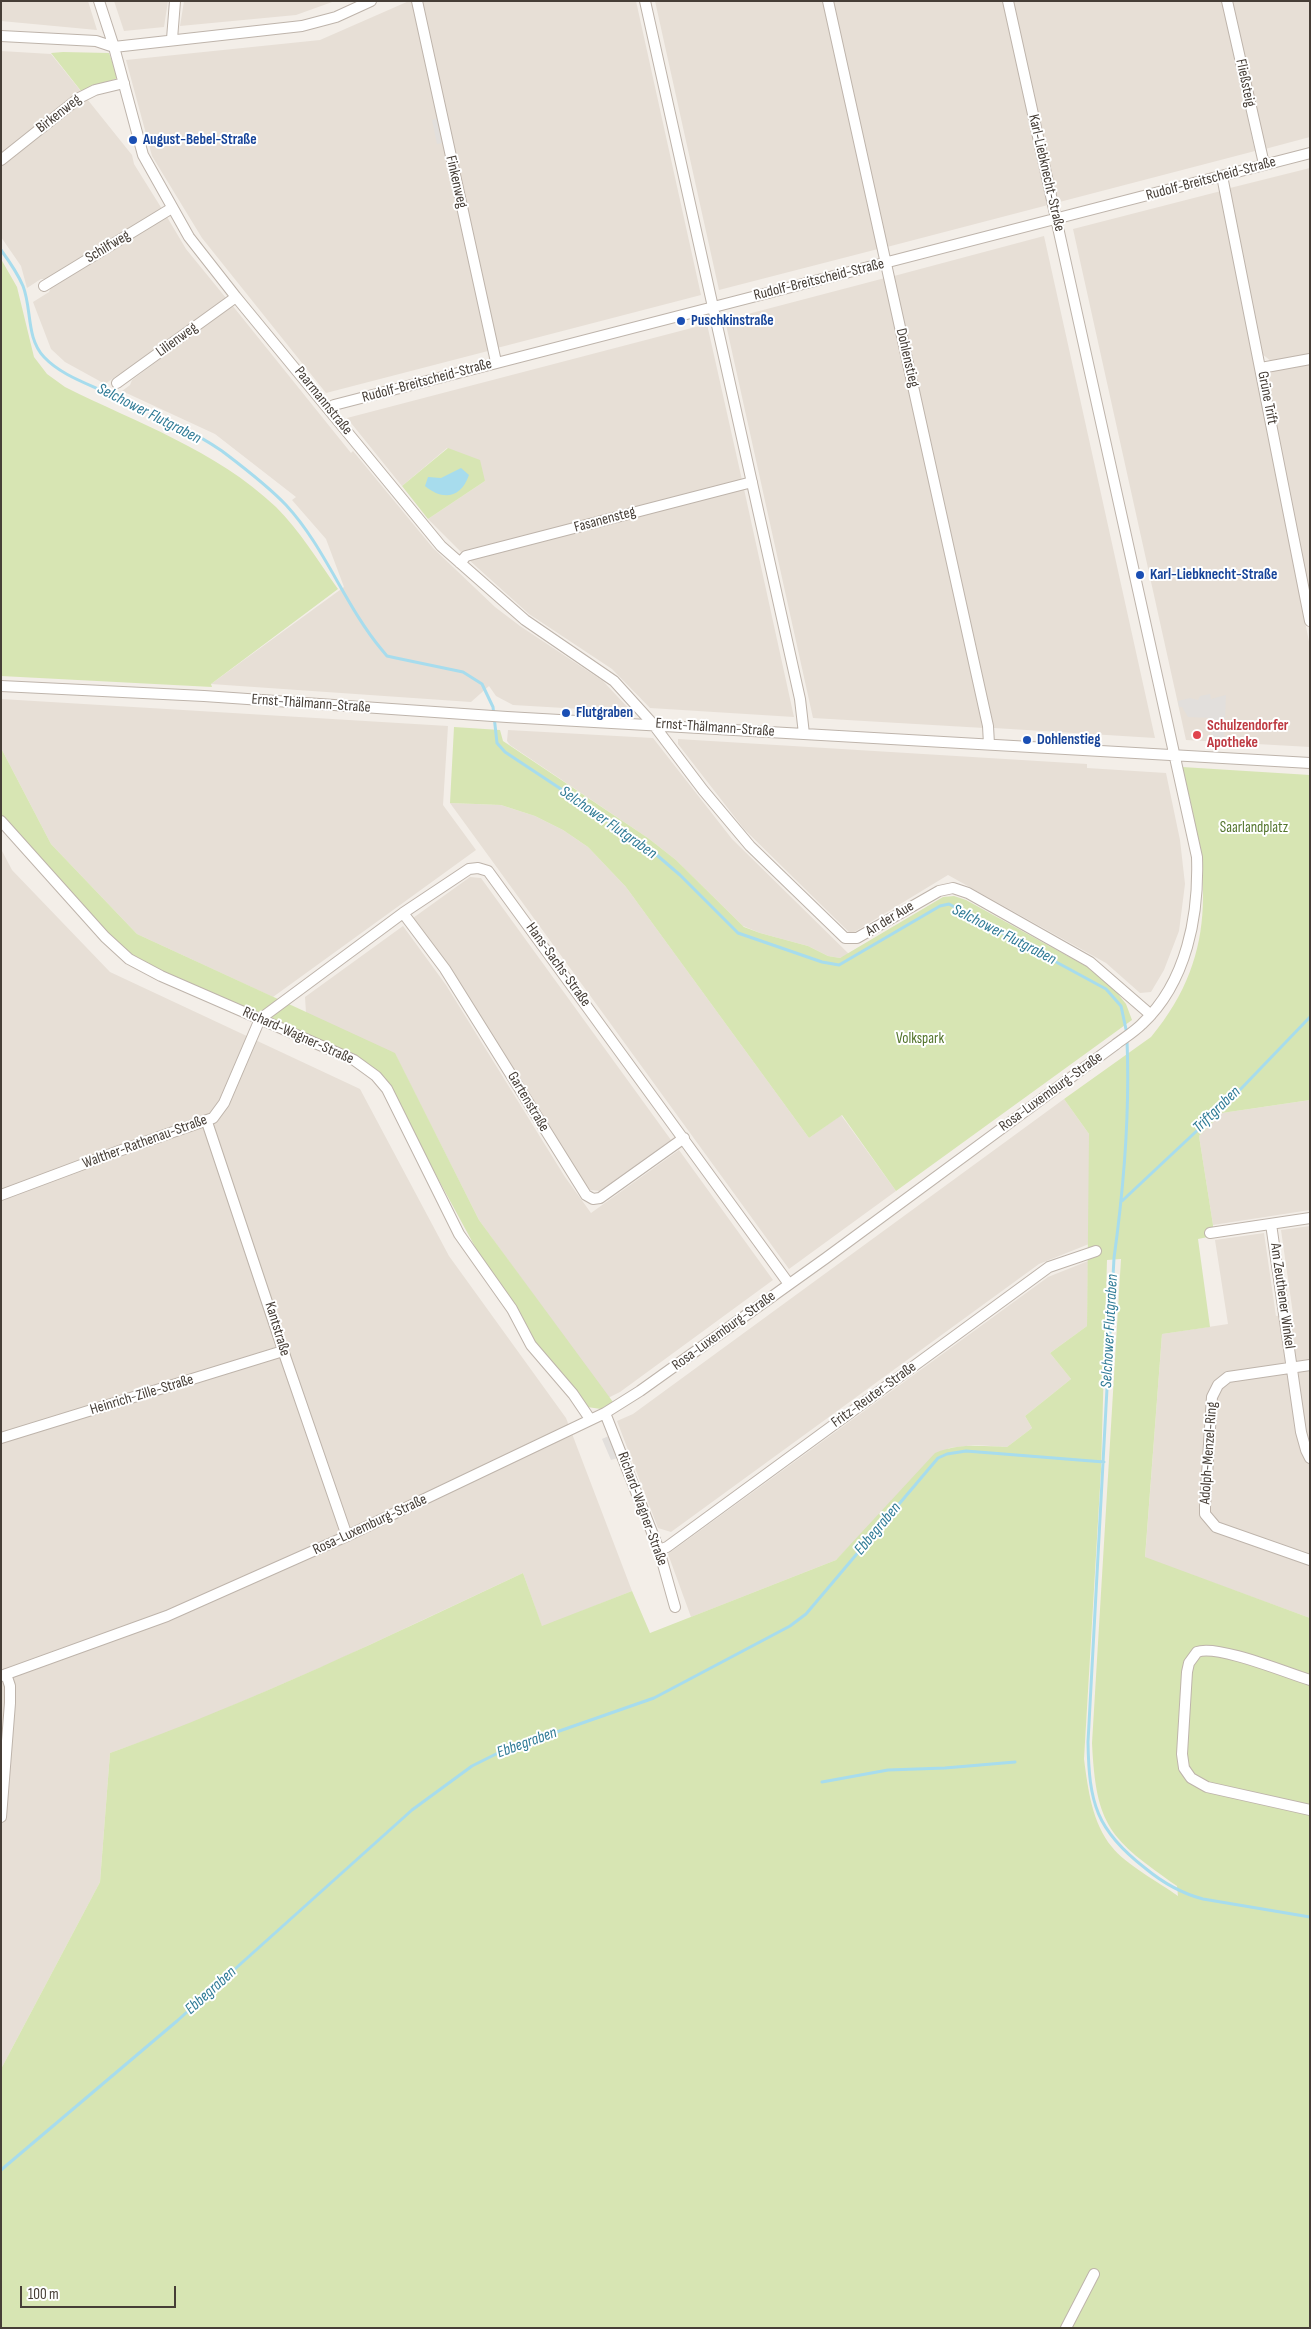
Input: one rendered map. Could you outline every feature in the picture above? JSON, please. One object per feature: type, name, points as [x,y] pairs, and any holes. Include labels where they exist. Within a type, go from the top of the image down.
[{"type":"street","name":"Paarmannstraße","points":[[99,1],[114,46],[143,155],[189,236],[429,533],[525,620],[614,681],[653,724]]},
{"type":"street","points":[[172,40],[175,1]]},
{"type":"street","points":[[1,36],[100,42],[114,46],[302,26],[336,17],[370,1]]},
{"type":"street","name":"Finkenweg","points":[[417,1],[496,362]]},
{"type":"street","points":[[645,1],[803,715],[804,734]]},
{"type":"street","name":"Dohlenstieg","points":[[828,1],[988,726],[989,744]]},
{"type":"street","name":"Karl-Liebknecht-Straße","points":[[1008,1],[1175,755]]},
{"type":"street","name":"Fließsteig","points":[[1227,1],[1264,164]]},
{"type":"street","name":"Birkenweg","points":[[1,160],[78,98],[95,90],[124,83]]},
{"type":"street","name":"Rudolf-Breitscheid-Straße","points":[[330,409],[334,405],[496,362],[1310,153]]},
{"type":"street","name":"Grüne Trift","points":[[1222,176],[1310,621]]},
{"type":"street","name":"Schilfweg","points":[[44,286],[172,208]]},
{"type":"street","name":"Lilienweg","points":[[117,383],[236,296]]},
{"type":"street","points":[[1261,368],[1310,359]]},
{"type":"street","name":"Fasanensteg","points":[[460,563],[466,556],[752,482]]},
{"type":"street","name":"Ernst-Thälmann-Straße","points":[[1,686],[204,696],[507,717],[1310,763]]},
{"type":"street","name":"An der Aue","points":[[653,724],[703,790],[750,846],[845,938],[858,938],[939,891],[953,888],[968,893],[1090,962],[1109,976],[1151,1014]]},
{"type":"street","name":"Rosa-Luxemburg-Straße","points":[[4,1675],[167,1616],[348,1536],[605,1413],[650,1384],[789,1284],[1137,1028],[1151,1014],[1169,989],[1182,960],[1195,908],[1197,857],[1175,755]]},
{"type":"street","name":"Richard-Wagner-Straße","points":[[1,821],[105,937],[129,959],[161,976],[354,1060],[380,1079],[459,1234],[512,1309],[531,1345],[573,1394],[590,1419]]},
{"type":"street","name":"Hans-Sachs-Straße","points":[[260,1019],[404,913],[470,869],[478,868],[488,871],[789,1284]]},
{"type":"street","name":"Gartenstraße","points":[[404,913],[445,969],[586,1195],[593,1199],[600,1198],[684,1138]]},
{"type":"street","name":"Walther-Rathenau-Straße","points":[[1,1195],[116,1152],[207,1122],[218,1114],[224,1103],[260,1019]]},
{"type":"street","name":"Kantstraße","points":[[207,1122],[283,1351],[348,1536]]},
{"type":"street","name":"Am Zeuthener Winkel","points":[[1210,1233],[1310,1218]]},
{"type":"street","name":"Am Zeuthener Winkel","points":[[1272,1224],[1302,1432],[1310,1458]]},
{"type":"street","name":"Fritz-Reuter-Straße","points":[[659,1550],[667,1547],[1049,1267],[1096,1251]]},
{"type":"street","name":"Heinrich-Zille-Straße","points":[[1,1438],[283,1351]]},
{"type":"street","name":"Adolph-Menzel-Ring","points":[[1310,1365],[1228,1378],[1215,1388],[1212,1398],[1204,1506],[1205,1514],[1216,1527],[1310,1560]]},
{"type":"street","name":"Richard-Wagner-Straße","points":[[605,1413],[659,1550],[675,1608]]},
{"type":"street","points":[[1310,1680],[1227,1653],[1212,1650],[1197,1652],[1192,1657],[1187,1672],[1182,1754],[1188,1774],[1207,1787],[1310,1810]]},
{"type":"street","points":[[1,1817],[11,1689],[4,1675]]},
{"type":"street","points":[[1066,2328],[1094,2274]]},
{"type":"shaded area","points":[[1,1],[88,1],[97,30],[1,21]]},
{"type":"shaded area","points":[[114,1],[168,1],[164,27],[124,31]]},
{"type":"shaded area","points":[[184,1],[335,1],[296,15],[180,26]]},
{"type":"shaded area","points":[[412,1],[488,351],[326,393],[202,238],[152,156],[126,60],[320,40]]},
{"type":"shaded area","points":[[422,1],[636,1],[701,295],[497,348]]},
{"type":"shaded area","points":[[655,1],[823,1],[878,249],[719,290]]},
{"type":"shaded area","points":[[833,1],[1222,1],[1255,151],[887,247]]},
{"type":"shaded area","points":[[1232,1],[1310,1],[1310,137],[1265,149]]},
{"type":"shaded area","points":[[1,51],[51,54],[132,155],[134,164],[162,209],[46,279],[41,279],[27,288],[21,266],[1,237]]},
{"type":"shaded area","points":[[437,119],[442,143],[437,144],[432,120]]},
{"type":"shaded area","points":[[1310,168],[1310,354],[1271,361],[1262,354],[1230,188]]},
{"type":"shaded area","points":[[1221,191],[1310,647],[1310,747],[1186,740],[1073,229]]},
{"type":"shaded area","points":[[167,217],[186,249],[226,298],[126,373],[121,373],[105,384],[65,362],[51,349],[33,302],[49,292],[51,287]]},
{"type":"shaded area","points":[[1044,236],[1155,738],[994,728],[894,276]]},
{"type":"shaded area","points":[[885,278],[984,728],[813,718],[725,320]]},
{"type":"shaded area","points":[[232,305],[351,453],[353,451],[433,548],[495,607],[520,626],[603,681],[632,712],[513,705],[496,696],[489,686],[471,702],[211,684],[344,587],[326,539],[292,500],[296,497],[215,434],[122,391],[130,385],[132,380]]},
{"type":"shaded area","points":[[707,324],[742,480],[461,552],[428,519],[485,481],[447,448],[402,486],[347,418]]},
{"type":"shaded area","points":[[1310,363],[1310,598],[1267,379],[1273,370]]},
{"type":"shaded area","points":[[744,489],[794,717],[650,708],[612,669],[529,614],[469,560]]},
{"type":"shaded area","points":[[1210,694],[1211,699],[1226,695],[1224,742],[1211,741],[1212,718],[1188,717],[1182,707],[1179,707],[1178,701],[1190,698],[1198,700],[1200,696]]},
{"type":"shaded area","points":[[1,699],[448,726],[443,805],[476,850],[273,997],[137,934],[51,844],[1,748]]},
{"type":"shaded area","points":[[508,730],[653,738],[732,839],[849,954],[840,958],[828,956],[808,946],[760,933],[743,926],[676,860],[648,838],[510,745],[507,741]]},
{"type":"shaded area","points":[[678,739],[1087,764],[1087,768],[1166,773],[1180,840],[1185,884],[1179,931],[1164,970],[1151,992],[1140,993],[1106,963],[948,875],[851,934],[744,829],[678,744]]},
{"type":"shaded area","points":[[450,803],[501,805],[535,816],[563,830],[588,847],[626,887],[809,1138],[841,1115],[896,1191],[789,1269]]},
{"type":"shaded area","points":[[1,849],[12,870],[110,972],[360,1089],[449,1256],[566,1418],[632,1591],[542,1627],[523,1573],[331,1663],[188,1725],[110,1753],[100,1882],[1,2069]]},
{"type":"shaded area","points":[[470,877],[481,878],[671,1140],[600,1191],[590,1190],[575,1170],[456,978],[413,918]]},
{"type":"shaded area","points":[[403,926],[446,985],[565,1177],[591,1213],[679,1150],[773,1280],[620,1392],[608,1398],[479,1220],[395,1054],[306,1013],[305,997]]},
{"type":"shaded area","points":[[1064,1099],[1089,1134],[1089,1244],[1039,1264],[671,1532],[658,1528],[617,1421],[633,1414]]},
{"type":"shaded area","points":[[1310,1100],[1310,1210],[1213,1225],[1199,1136],[1222,1113]]},
{"type":"shaded area","points":[[1310,1226],[1310,1618],[1145,1558],[1162,1334],[1228,1324],[1215,1240],[1264,1233],[1276,1316],[1293,1314],[1281,1230]]},
{"type":"shaded area","points":[[1088,1261],[1087,1326],[1050,1353],[1071,1379],[1025,1416],[1032,1428],[1007,1447],[975,1445],[949,1448],[836,1560],[691,1617],[668,1554],[1048,1277]]},
{"type":"shaded area","points":[[611,1435],[618,1458],[611,1460],[602,1439]]},
{"type":"green space","points":[[51,53],[109,53],[118,78],[81,91]]},
{"type":"green space","points":[[1,259],[17,287],[34,357],[47,374],[65,387],[202,453],[253,487],[276,507],[293,526],[338,589],[211,684],[212,687],[1,676]]},
{"type":"green space","points":[[448,448],[480,460],[485,481],[428,519],[402,486]]},
{"type":"green space","name":"Volkspark","points":[[454,727],[500,730],[503,741],[648,838],[676,860],[744,927],[808,946],[828,956],[840,958],[943,897],[954,896],[966,900],[1093,970],[1114,989],[1126,1004],[1132,1020],[896,1191],[842,1115],[809,1138],[626,887],[588,847],[563,830],[535,816],[501,805],[450,803]]},
{"type":"green space","points":[[1,748],[51,844],[137,934],[395,1053],[479,1220],[613,1402],[601,1409],[587,1407],[542,1354],[513,1304],[479,1254],[382,1076],[152,967],[134,956],[113,939],[2,816]]},
{"type":"green space","name":"Saarlandplatz","points":[[1182,767],[1310,775],[1310,1100],[1222,1113],[1199,1136],[1213,1225],[1213,1236],[1198,1239],[1210,1327],[1162,1334],[1145,1557],[1310,1618],[1310,2328],[1,2328],[1,2069],[100,1882],[110,1753],[267,1691],[523,1573],[542,1626],[632,1591],[650,1633],[836,1560],[935,1453],[961,1446],[1007,1447],[1032,1428],[1025,1416],[1071,1379],[1050,1353],[1087,1326],[1089,1134],[1064,1099],[1151,1037],[1174,1005],[1190,972],[1199,940],[1203,907],[1202,873],[1191,803]],"holes":[[[1121,1259],[1092,1743],[1098,1794],[1103,1813],[1111,1828],[1136,1856],[1177,1886],[1178,1896],[1125,1860],[1105,1838],[1095,1817],[1084,1759],[1101,1470],[1107,1260]]]},
{"type":"water","points":[[461,468],[469,475],[466,483],[456,493],[451,495],[438,494],[425,486],[428,477],[441,478]]},
{"type":"waterway","name":"Selchower Flutgraben","points":[[1,250],[23,286],[34,341],[44,357],[58,369],[74,378],[195,434],[222,451],[255,477],[279,498],[300,521],[357,615],[387,656],[463,672],[482,684],[493,707],[497,743],[505,752],[644,844],[680,875],[738,933],[822,962],[839,965],[940,906],[949,904],[1106,989],[1121,1006],[1127,1034]]},
{"type":"waterway","name":"Triftgraben","points":[[1122,1201],[1235,1095],[1310,1017]]},
{"type":"waterway","name":"Selchower Flutgraben","points":[[1127,1040],[1128,1095],[1121,1204],[1114,1258],[1088,1742],[1090,1782],[1098,1814],[1116,1841],[1145,1868],[1172,1887],[1203,1899],[1310,1917]]},
{"type":"waterway","name":"Ebbegraben","points":[[1,2170],[177,2021],[412,1810],[472,1766],[502,1751],[654,1698],[790,1626],[806,1614],[938,1458],[947,1454],[966,1451],[1104,1462]]},
{"type":"waterway","points":[[822,1782],[888,1770],[945,1768],[1015,1762]]},
{"type":"place","name":"August-Bebel-Straße","points":[[133,140]]},
{"type":"place","name":"Puschkinstraße","points":[[681,321]]},
{"type":"place","name":"Karl-Liebknecht-Straße","points":[[1140,575]]},
{"type":"place","name":"Flutgraben","points":[[566,713]]},
{"type":"place","name":"Schulzendorfer Apotheke","points":[[1197,735]]},
{"type":"place","name":"Dohlenstieg","points":[[1027,740]]}]
